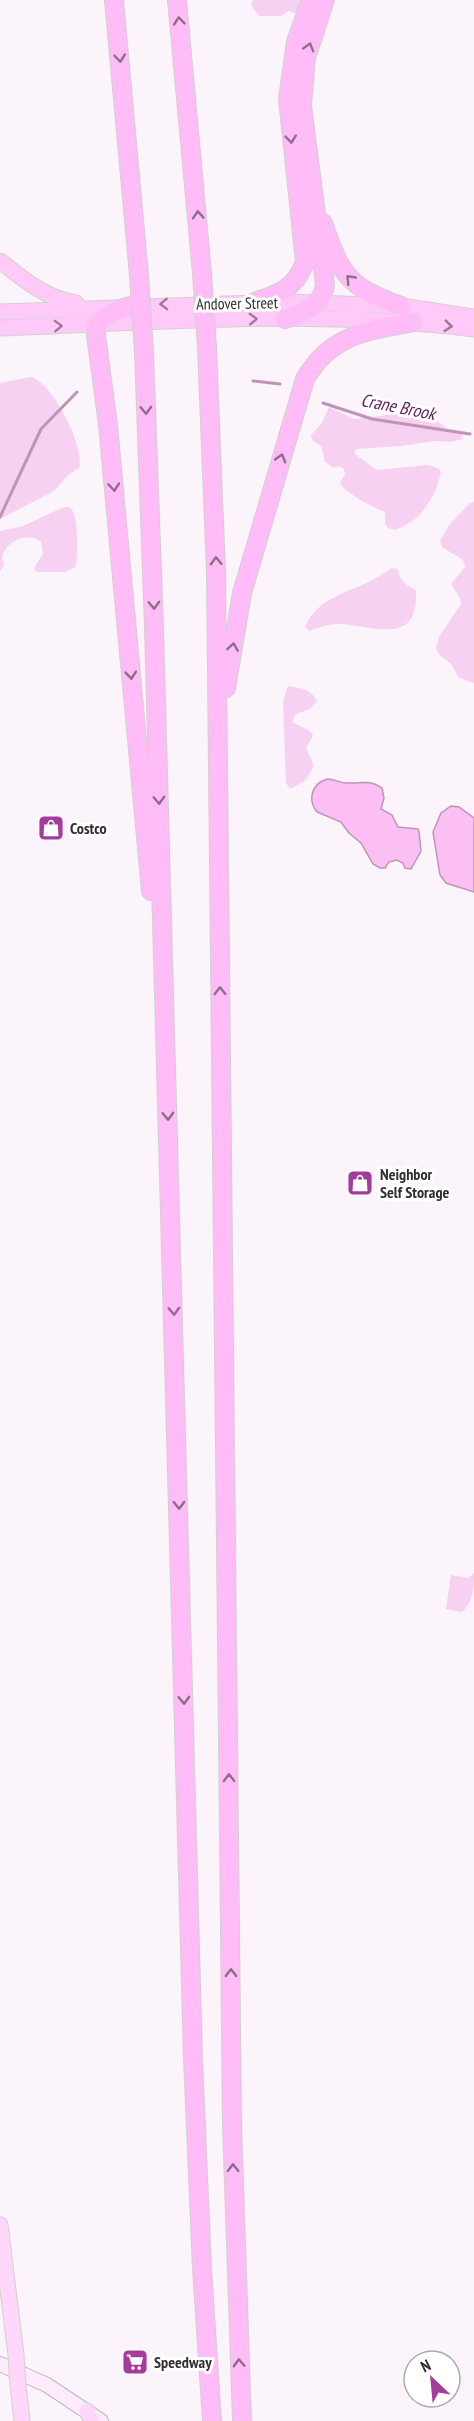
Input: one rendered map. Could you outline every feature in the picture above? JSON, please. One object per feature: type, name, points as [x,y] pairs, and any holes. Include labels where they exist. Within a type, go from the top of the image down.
[{"type":"highway","points":[[114,0],[139,275],[153,568],[193,2058],[202,2268],[212,2421]]},
{"type":"highway","points":[[177,0],[202,273],[216,572],[233,2169],[242,2421]]},
{"type":"highway","points":[[254,302],[284,291],[301,273],[305,262],[290,137],[288,99],[296,42],[311,0]]},
{"type":"highway","points":[[285,319],[311,309],[324,292],[303,124],[302,90],[306,58],[325,0]]},
{"type":"highway","points":[[312,188],[337,261],[344,272],[370,294],[401,306]]},
{"type":"highway","points":[[0,261],[47,295],[64,301],[103,307]]},
{"type":"highway","name":"Andover Street","points":[[0,312],[134,305],[318,302],[401,306],[474,317]]},
{"type":"highway","points":[[134,305],[109,314],[96,325],[108,425],[166,1057]]},
{"type":"highway","name":"Andover Street","points":[[0,329],[285,319],[414,322],[474,329]]},
{"type":"highway","points":[[217,746],[242,593],[305,379],[319,358],[341,341],[369,331],[414,322]]},
{"type":"main road","points":[[0,2225],[22,2421]]},
{"type":"main road","points":[[0,2364],[47,2385],[90,2416],[101,2421]]},
{"type":"shaded area","points":[[253,0],[304,0],[298,14],[289,11],[281,16],[259,16],[251,5]]},
{"type":"shaded area","points":[[31,377],[48,391],[66,417],[77,446],[80,459],[79,468],[69,474],[54,491],[0,519],[0,383]]},
{"type":"shaded area","points":[[329,407],[354,419],[411,412],[442,424],[450,432],[461,434],[463,439],[451,442],[435,441],[356,449],[354,453],[376,470],[427,465],[438,468],[441,472],[435,491],[419,515],[394,530],[388,528],[385,524],[385,512],[360,500],[343,487],[340,483],[345,474],[344,469],[339,466],[334,468],[325,462],[321,446],[312,440],[311,435],[322,423]]},
{"type":"shaded area","points":[[474,502],[474,683],[459,678],[451,664],[438,653],[436,648],[439,637],[461,604],[451,584],[465,567],[463,560],[442,547],[440,541],[449,525],[470,503]]},
{"type":"shaded area","points":[[64,507],[71,509],[76,521],[75,567],[65,572],[37,572],[34,568],[43,554],[41,542],[36,539],[23,538],[7,547],[2,558],[4,564],[0,572],[0,531],[23,526]]},
{"type":"shaded area","points":[[392,568],[398,569],[402,580],[416,590],[415,608],[410,620],[402,626],[380,629],[337,624],[309,631],[305,627],[318,608],[326,602]]},
{"type":"shaded area","points":[[288,686],[301,688],[315,697],[317,701],[310,709],[296,714],[292,722],[313,735],[306,748],[314,766],[305,781],[290,789],[286,783],[283,701]]},
{"type":"shaded area","points":[[327,779],[344,783],[369,783],[382,788],[384,798],[381,809],[392,815],[398,827],[418,829],[421,851],[411,869],[405,868],[403,863],[397,860],[389,862],[385,868],[373,864],[361,843],[341,822],[317,812],[312,802],[313,792],[318,784]]},
{"type":"shaded area","points":[[451,806],[459,807],[474,818],[474,892],[446,883],[440,875],[433,832],[441,813]]},
{"type":"shaded area","points":[[474,1573],[472,1594],[466,1608],[462,1612],[446,1609],[451,1575],[468,1578]]},
{"type":"waterway","name":"Crane Brook","points":[[253,381],[280,384]]},
{"type":"waterway","name":"Crane Brook","points":[[0,517],[41,429],[77,392]]},
{"type":"waterway","name":"Crane Brook","points":[[323,403],[372,419],[470,434]]},
{"type":"place","name":"Costco","points":[[51,828]]},
{"type":"place","name":"Neighbor Self Storage","points":[[360,1183]]},
{"type":"place","name":"Speedway","points":[[135,2362]]}]
